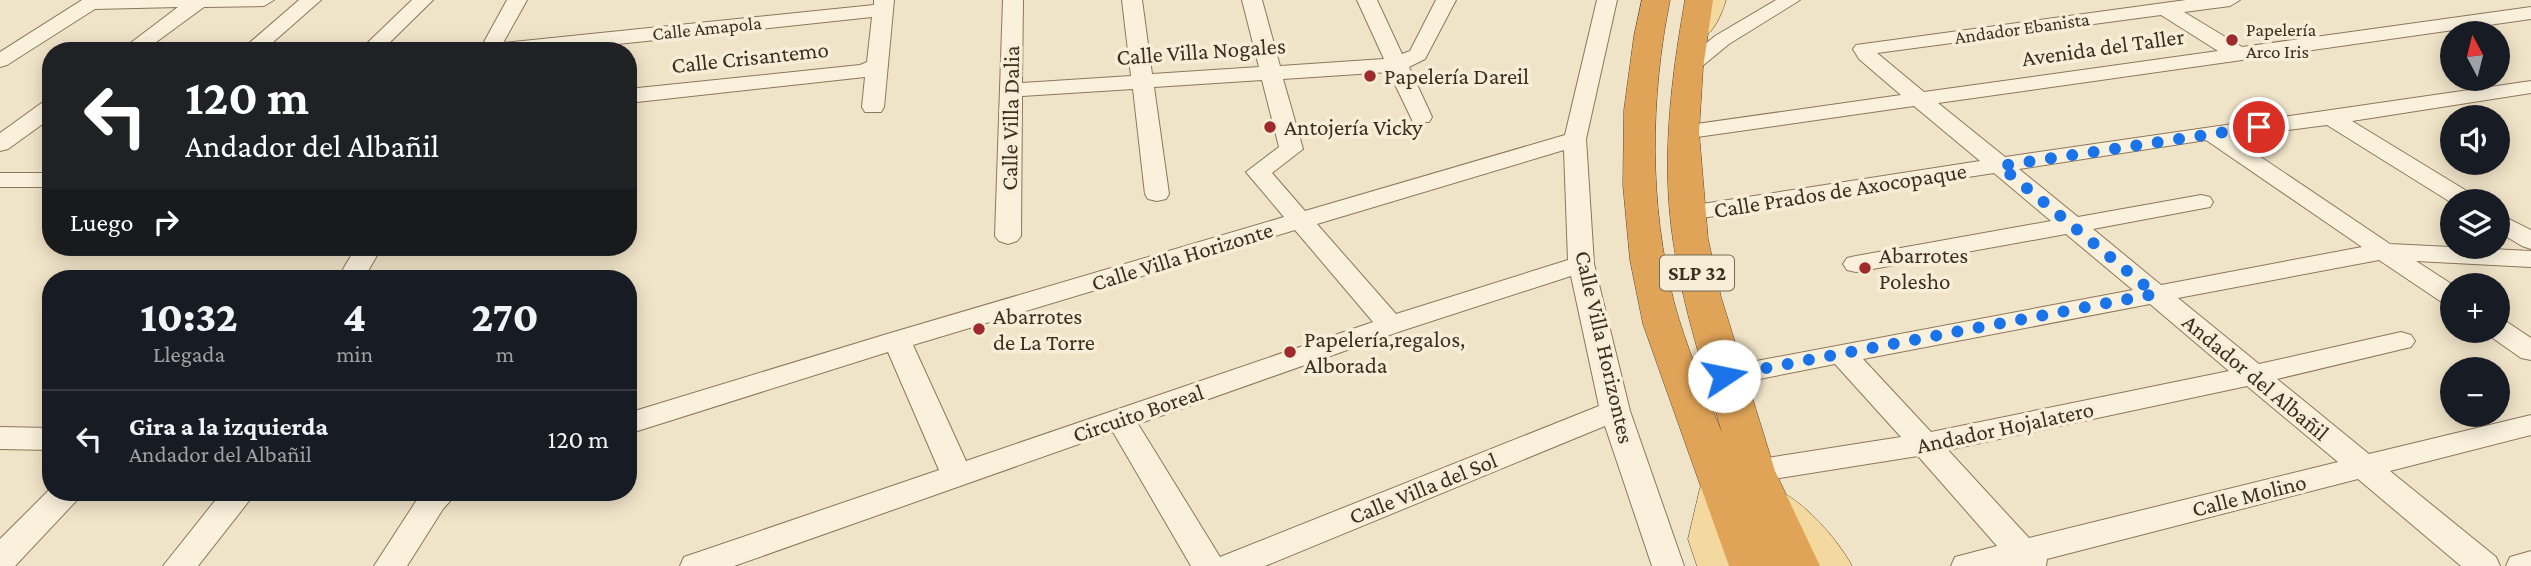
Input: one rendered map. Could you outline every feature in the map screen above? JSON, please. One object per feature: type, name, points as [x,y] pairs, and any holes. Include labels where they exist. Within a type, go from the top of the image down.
[{"type":"highway","name":"SLP 32","points":[[1648,8],[1639,126],[1641,204],[1654,298],[1719,488]]},
{"type":"highway","name":"SLP 32","points":[[1694,34],[1683,132],[1690,239],[1702,297],[1724,376],[1758,481],[1790,550]]},
{"type":"main road","points":[[1694,34],[1709,16],[1714,0]]},
{"type":"main road","points":[[1758,481],[1822,551],[1832,566]]},
{"type":"main road","points":[[1719,488],[1707,539],[1736,555]]},
{"type":"street","points":[[0,61],[92,2],[264,0]]},
{"type":"street","points":[[261,42],[312,0]]},
{"type":"street","points":[[379,42],[423,0]]},
{"type":"street","points":[[494,42],[517,0]]},
{"type":"street","name":"Calle Villa Dalia","points":[[1008,236],[1013,0]]},
{"type":"street","points":[[1132,0],[1157,194]]},
{"type":"street","points":[[1252,0],[1291,149],[1258,172],[1391,325]]},
{"type":"street","points":[[1367,0],[1421,117]]},
{"type":"street","points":[[1396,65],[1418,55],[1446,0]]},
{"type":"street","name":"Calle Villa Horizontes","points":[[1607,0],[1575,139],[1581,264],[1615,411],[1668,566]]},
{"type":"street","points":[[1694,34],[1722,40],[1790,0]]},
{"type":"street","name":"Andador Ebanista","points":[[1866,55],[1863,49],[2230,0]]},
{"type":"street","points":[[142,42],[198,2]]},
{"type":"street","points":[[873,107],[884,5]]},
{"type":"street","name":"Calle Amapola","points":[[566,42],[884,5]]},
{"type":"street","points":[[2165,9],[2238,54]]},
{"type":"street","name":"Avenida del Taller","points":[[1683,132],[2531,13]]},
{"type":"street","name":"Andador del Albañil","points":[[1866,55],[2484,566]]},
{"type":"street","name":"Calle Crisantemo","points":[[637,95],[864,71],[876,65]]},
{"type":"street","name":"Calle Villa Nogales","points":[[1010,90],[1396,65]]},
{"type":"street","name":"Calle Prados de Axocopaque","points":[[1689,213],[2531,87]]},
{"type":"street","points":[[0,144],[42,114]]},
{"type":"street","points":[[2331,118],[2446,189]]},
{"type":"street","points":[[2210,133],[2440,289]]},
{"type":"street","name":"Calle Villa Horizonte","points":[[637,421],[1575,139]]},
{"type":"street","points":[[0,180],[42,180]]},
{"type":"street","points":[[1856,264],[2074,227],[2201,202]]},
{"type":"street","points":[[2510,228],[2531,241]]},
{"type":"street","points":[[1724,376],[2384,251],[2531,259]]},
{"type":"street","name":"Circuito Boreal","points":[[696,566],[1391,325],[1581,264]]},
{"type":"street","points":[[2510,337],[2531,351]]},
{"type":"street","points":[[897,341],[957,475]]},
{"type":"street","name":"Andador Hojalatero","points":[[1758,481],[2402,341]]},
{"type":"street","points":[[1842,354],[2029,559]]},
{"type":"street","name":"Calle Villa del Sol","points":[[1231,566],[1615,411]]},
{"type":"street","points":[[1120,419],[1208,566]]},
{"type":"street","name":"Calle Molino","points":[[1967,566],[2029,559],[2364,467],[2531,425]]},
{"type":"street","points":[[0,438],[42,439]]},
{"type":"street","points":[[0,560],[57,501]]},
{"type":"street","points":[[179,566],[233,501]]},
{"type":"street","points":[[390,566],[432,501]]},
{"type":"street","points":[[2522,566],[2531,564]]},
{"type":"place","name":"Papelería Arco Iris","points":[[2232,40]]},
{"type":"place","name":"Papelería Dareil","points":[[1370,76]]},
{"type":"place","name":"Antojería Vicky","points":[[1270,127]]},
{"type":"place","name":"Abarrotes Polesho","points":[[1865,268]]},
{"type":"place","name":"Abarrotes de La Torre","points":[[979,329]]},
{"type":"place","name":"Papelería,regalos, Alborada","points":[[1290,352]]},
{"type":"route","points":[[1724,376],[2155,294],[2000,166],[2259,127]]}]
